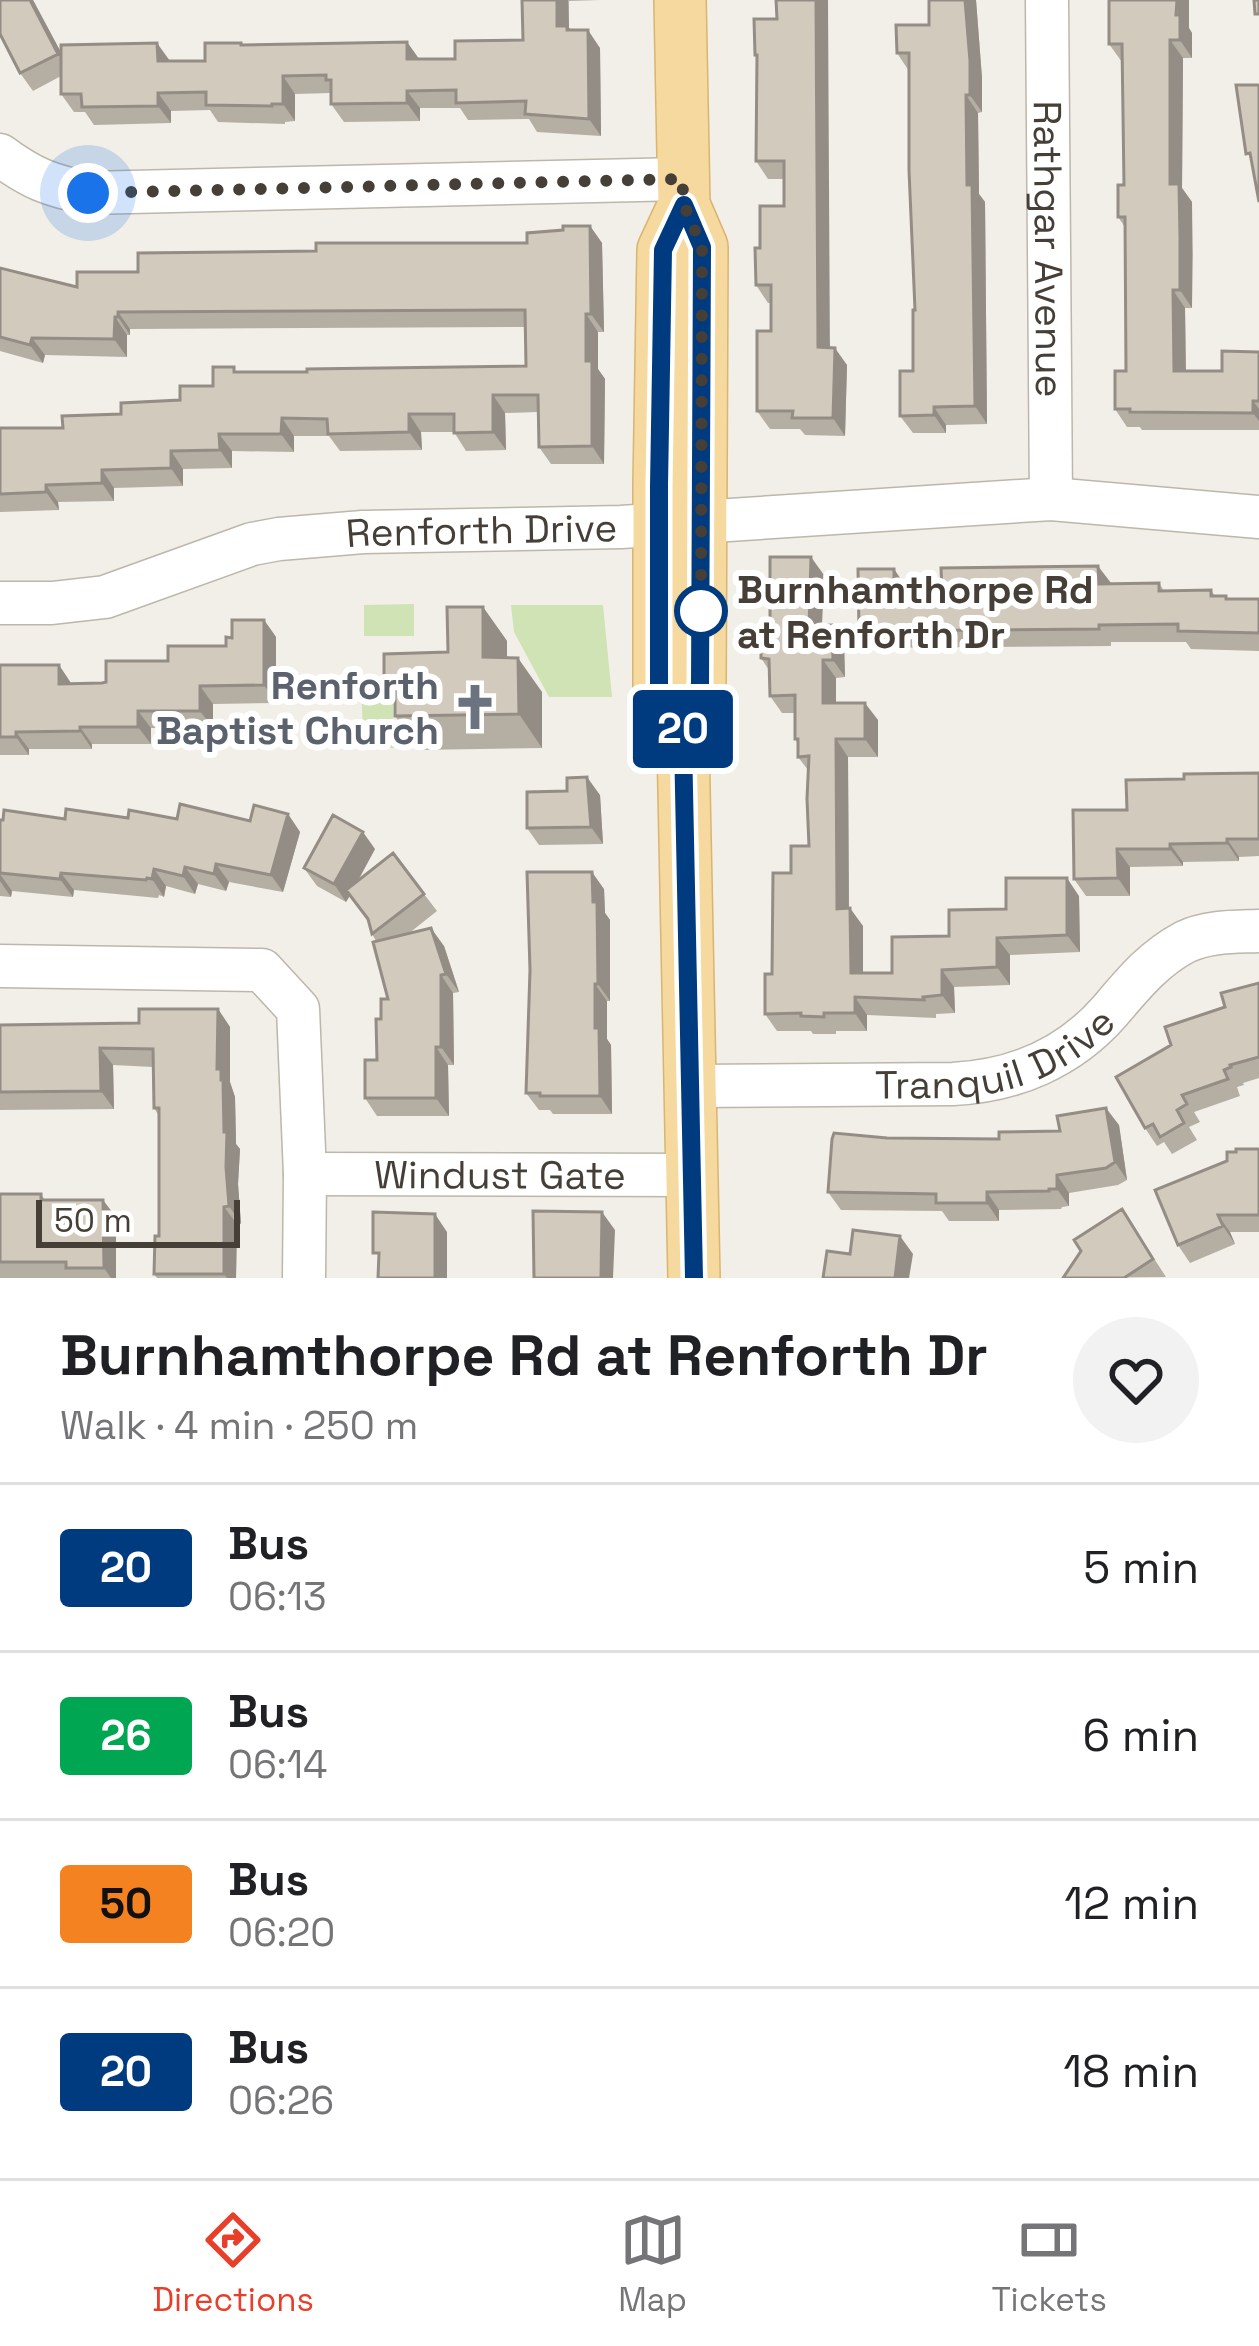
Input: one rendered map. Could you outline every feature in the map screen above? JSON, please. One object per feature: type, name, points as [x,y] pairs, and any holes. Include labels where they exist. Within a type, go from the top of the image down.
[{"type":"main road","points":[[680,0],[683,192],[663,250],[682,338],[680,522],[700,685],[684,721],[694,1278]]},
{"type":"street","name":"Rathgar Avenue","points":[[1047,0],[1051,499]]},
{"type":"street","points":[[0,155],[51,186],[88,193],[683,192]]},
{"type":"street","name":"Renforth Drive","points":[[0,604],[105,597],[222,553],[279,539],[363,532],[680,522],[1051,499],[1259,517]]},
{"type":"street","name":"Tranquil Drive","points":[[692,1086],[953,1084],[1012,1076],[1053,1058],[1089,1033],[1145,969],[1186,942],[1209,934],[1259,931]]},
{"type":"street","points":[[0,966],[262,970],[298,1009],[304,1278]]},
{"type":"street","name":"Windust Gate","points":[[304,1174],[693,1175]]},
{"type":"green space","points":[[414,604],[414,636],[364,636],[364,605]]},
{"type":"green space","points":[[511,605],[603,605],[612,697],[549,697],[514,632]]},
{"type":"green space","points":[[361,687],[393,687],[393,726],[405,727],[405,748],[370,748],[363,731]]},
{"type":"building","points":[[0,0],[30,0],[58,54],[20,73],[0,34]]},
{"type":"building","points":[[522,0],[557,0],[557,26],[588,30],[589,119],[525,114],[526,101],[456,103],[456,90],[407,91],[407,103],[331,104],[331,80],[326,75],[283,76],[283,104],[272,106],[206,105],[206,92],[158,93],[158,106],[82,107],[81,94],[61,94],[61,45],[157,43],[158,61],[205,61],[205,43],[407,42],[407,59],[455,59],[455,41],[523,40]]},
{"type":"building","points":[[776,0],[816,0],[818,347],[835,348],[833,418],[792,418],[793,411],[757,411],[757,331],[771,331],[771,285],[756,285],[755,248],[760,248],[760,206],[784,206],[784,161],[756,161],[754,19],[777,19]]},
{"type":"building","points":[[929,0],[965,0],[975,406],[934,407],[934,415],[900,416],[900,371],[913,371],[915,310],[909,53],[897,53],[896,25],[929,25]]},
{"type":"building","points":[[1109,0],[1177,0],[1180,40],[1170,40],[1170,184],[1179,184],[1180,237],[1180,290],[1173,290],[1174,371],[1222,371],[1222,351],[1259,352],[1259,401],[1253,401],[1253,413],[1115,409],[1115,371],[1126,371],[1125,217],[1118,217],[1118,185],[1124,185],[1122,44],[1109,44]]},
{"type":"building","points":[[1236,85],[1259,85],[1259,202],[1250,153],[1246,154]]},
{"type":"building","points":[[563,226],[590,226],[591,314],[586,314],[586,361],[592,361],[592,446],[539,447],[538,395],[493,395],[493,432],[454,433],[454,414],[409,414],[409,432],[328,434],[327,419],[282,418],[281,434],[219,434],[220,450],[171,451],[171,468],[102,470],[102,483],[46,485],[46,492],[0,494],[0,428],[63,428],[62,416],[121,414],[121,403],[180,400],[180,386],[213,386],[213,367],[234,367],[234,372],[307,372],[526,366],[525,310],[118,312],[114,339],[32,338],[30,345],[0,337],[0,268],[77,287],[77,272],[138,272],[138,253],[316,251],[316,243],[527,243],[527,233],[563,230]]},
{"type":"building","points":[[770,557],[811,557],[809,626],[832,625],[833,660],[823,660],[823,703],[865,703],[865,739],[836,739],[837,909],[850,908],[851,973],[892,973],[892,937],[949,936],[949,910],[1006,909],[1006,878],[1067,878],[1067,935],[997,938],[997,967],[942,970],[942,995],[924,1000],[855,997],[855,1013],[824,1013],[824,1017],[765,1014],[765,974],[772,974],[773,873],[791,873],[791,846],[809,846],[809,756],[798,757],[795,695],[770,696],[769,659],[761,658],[761,640],[770,639]]},
{"type":"building","points":[[1098,566],[1099,584],[1159,583],[1159,591],[1211,590],[1211,596],[1226,599],[1259,599],[1259,633],[1178,631],[1178,624],[859,631],[858,569],[894,569],[894,592],[942,591],[941,568]]},
{"type":"building","points":[[447,607],[483,607],[483,657],[518,658],[519,714],[395,716],[395,689],[384,689],[384,654],[448,652]]},
{"type":"building","points":[[232,620],[264,620],[264,685],[200,686],[200,711],[138,711],[138,727],[80,727],[80,731],[16,732],[16,737],[0,737],[0,665],[59,665],[59,684],[102,683],[106,682],[106,661],[168,661],[168,646],[226,646],[226,637],[232,638]]},
{"type":"building","points":[[1259,773],[1259,839],[1170,844],[1170,849],[1117,849],[1118,878],[1074,879],[1073,810],[1127,810],[1126,780]]},
{"type":"building","points":[[587,777],[591,827],[527,828],[527,792],[567,791],[567,778]]},
{"type":"building","points":[[180,804],[250,821],[254,805],[288,814],[271,875],[216,864],[214,874],[185,867],[183,876],[154,869],[152,879],[146,880],[0,873],[4,810],[65,819],[66,809],[128,818],[129,810],[177,819]]},
{"type":"building","points":[[333,815],[363,832],[334,884],[304,868]]},
{"type":"building","points":[[393,853],[424,894],[372,934],[368,919],[346,890]]},
{"type":"building","points":[[527,872],[592,872],[593,902],[597,902],[595,1028],[599,1028],[600,1096],[526,1093]]},
{"type":"building","points":[[431,928],[446,974],[441,975],[436,1098],[365,1098],[365,1060],[377,1060],[376,1019],[381,1019],[381,999],[388,999],[373,942]]},
{"type":"building","points":[[1259,983],[1259,1057],[1230,1065],[1224,1070],[1228,1079],[1182,1095],[1187,1104],[1177,1110],[1184,1123],[1160,1137],[1153,1124],[1145,1128],[1116,1077],[1171,1045],[1165,1027],[1225,1007],[1221,993]]},
{"type":"building","points":[[139,1009],[218,1009],[217,1069],[223,1080],[229,1206],[224,1207],[224,1274],[154,1274],[155,1236],[159,1236],[159,1108],[154,1108],[153,1049],[100,1048],[101,1091],[0,1092],[0,1025],[139,1023]]},
{"type":"building","points":[[1106,1108],[1115,1162],[1106,1168],[1057,1175],[1057,1189],[987,1192],[987,1203],[936,1203],[936,1194],[828,1192],[834,1133],[999,1139],[999,1132],[1060,1131],[1057,1116]]},
{"type":"building","points":[[1259,1149],[1259,1215],[1218,1215],[1223,1226],[1178,1245],[1155,1190],[1227,1161],[1227,1152]]},
{"type":"building","points":[[0,1194],[41,1194],[41,1200],[103,1200],[104,1268],[66,1268],[66,1262],[0,1262]]},
{"type":"building","points":[[1122,1209],[1153,1259],[1124,1278],[1063,1278],[1081,1251],[1074,1240]]},
{"type":"building","points":[[533,1211],[602,1212],[601,1278],[534,1278]]},
{"type":"building","points":[[373,1212],[435,1214],[435,1278],[378,1278]]},
{"type":"building","points":[[853,1230],[900,1236],[895,1278],[823,1278],[827,1251],[850,1254]]},
{"type":"bus line","name":"20","points":[[659,687],[663,250],[684,205],[702,247],[703,337],[700,685],[684,721],[683,741],[694,1278]]},
{"type":"place","name":"Burnhamthorpe Rd at Renforth Dr","points":[[701,611]]},
{"type":"place","name":"Renforth Baptist Church","points":[[475,707]]},
{"type":"route","points":[[88,193],[682,179],[684,205],[702,247],[701,611]]}]
